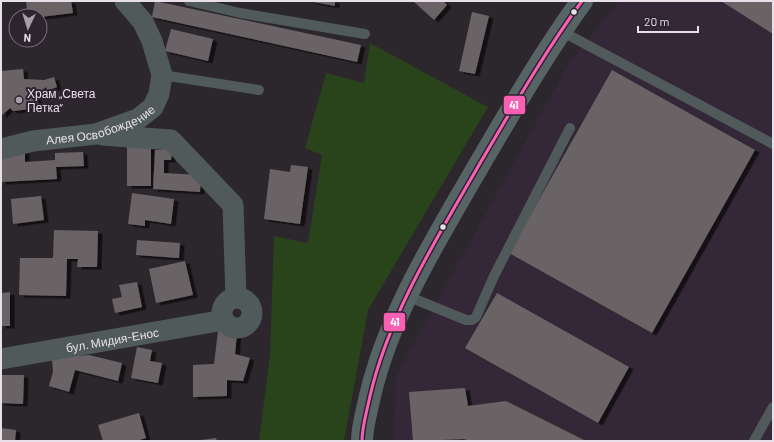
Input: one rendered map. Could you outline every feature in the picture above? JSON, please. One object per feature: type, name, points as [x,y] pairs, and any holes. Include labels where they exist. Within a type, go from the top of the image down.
[{"type":"street","name":"Алея Освобождение","points":[[1,149],[33,141],[96,134],[138,119],[153,107],[159,94],[162,75],[152,40],[143,22],[125,1]]},
{"type":"street","points":[[362,441],[362,430],[377,367],[407,296],[452,211],[538,65],[582,1]]},
{"type":"street","name":"бул. Мидия-Енос","points":[[1,359],[224,320],[223,308],[227,302],[236,298],[233,205],[171,140],[96,134]]},
{"type":"lane","points":[[189,1],[240,13],[365,34]]},
{"type":"lane","points":[[561,31],[773,144]]},
{"type":"lane","points":[[162,75],[259,90]]},
{"type":"lane","points":[[407,296],[466,320],[472,320],[476,317],[494,276],[570,128]]},
{"type":"lane","points":[[754,441],[773,407]]},
{"type":"shaded area","points":[[619,1],[773,1],[773,441],[394,441],[396,376],[569,63]]},
{"type":"green space","points":[[370,43],[488,107],[368,310],[344,441],[259,441],[270,355],[274,236],[308,243],[322,155],[305,148],[326,73],[364,83]]},
{"type":"building","points":[[26,1],[71,1],[73,13],[48,16],[48,8],[27,8]]},
{"type":"building","points":[[155,1],[361,45],[357,62],[152,17]]},
{"type":"building","points":[[308,1],[335,1],[335,6]]},
{"type":"building","points":[[413,1],[443,1],[447,5],[434,20]]},
{"type":"building","points":[[721,1],[773,1],[773,34]]},
{"type":"building","points":[[472,12],[489,16],[475,74],[459,71]]},
{"type":"building","points":[[171,29],[213,39],[208,61],[165,51]]},
{"type":"building","name":"Храм „Света Петка“","points":[[23,69],[24,79],[44,80],[54,77],[57,87],[47,91],[46,87],[41,91],[36,92],[39,108],[13,111],[10,108],[1,116],[1,71]]},
{"type":"building","points":[[612,70],[755,150],[652,333],[509,253]]},
{"type":"building","points":[[127,146],[151,146],[151,186],[127,186]]},
{"type":"building","points":[[155,150],[172,150],[171,160],[164,160],[164,173],[201,175],[200,192],[153,189]]},
{"type":"building","points":[[25,151],[25,162],[55,160],[55,153],[83,152],[84,166],[56,167],[57,179],[1,182],[1,152]]},
{"type":"building","points":[[291,165],[308,167],[300,224],[264,219],[270,169],[290,172]]},
{"type":"building","points":[[132,193],[174,199],[171,224],[145,220],[145,226],[128,224]]},
{"type":"building","points":[[41,196],[44,220],[13,224],[11,199]]},
{"type":"building","points":[[54,230],[98,231],[97,267],[77,267],[78,259],[67,259],[66,296],[19,295],[20,258],[53,258]]},
{"type":"building","points":[[137,240],[180,243],[179,258],[136,255]]},
{"type":"building","points":[[185,261],[193,295],[156,303],[149,269]]},
{"type":"building","points":[[137,282],[142,307],[115,313],[112,299],[122,297],[119,285]]},
{"type":"building","points":[[10,292],[10,326],[1,326],[1,293]]},
{"type":"building","points":[[497,293],[629,367],[598,423],[465,348]]},
{"type":"building","points":[[218,331],[237,333],[235,354],[250,358],[243,381],[227,380],[227,396],[193,397],[193,365],[214,364]]},
{"type":"building","points":[[137,347],[152,350],[150,361],[162,363],[158,383],[131,378]]},
{"type":"building","points":[[89,355],[122,363],[118,381],[75,370],[69,392],[49,386],[53,372],[52,358]]},
{"type":"building","points":[[1,375],[24,375],[23,404],[1,403]]},
{"type":"building","points":[[465,388],[468,406],[506,401],[586,441],[461,441],[467,439],[413,441],[409,392]]},
{"type":"building","points":[[139,413],[146,438],[136,441],[103,441],[98,425]]},
{"type":"building","points":[[1,428],[16,430],[15,441],[1,441]]},
{"type":"building","points":[[216,438],[217,441],[201,441],[201,440]]},
{"type":"transit line","name":"41","points":[[362,441],[365,418],[378,366],[389,336],[416,277],[447,220],[516,102],[541,61],[582,1]]},
{"type":"place","name":"Храм „Света Петка“","points":[[19,100]]}]
